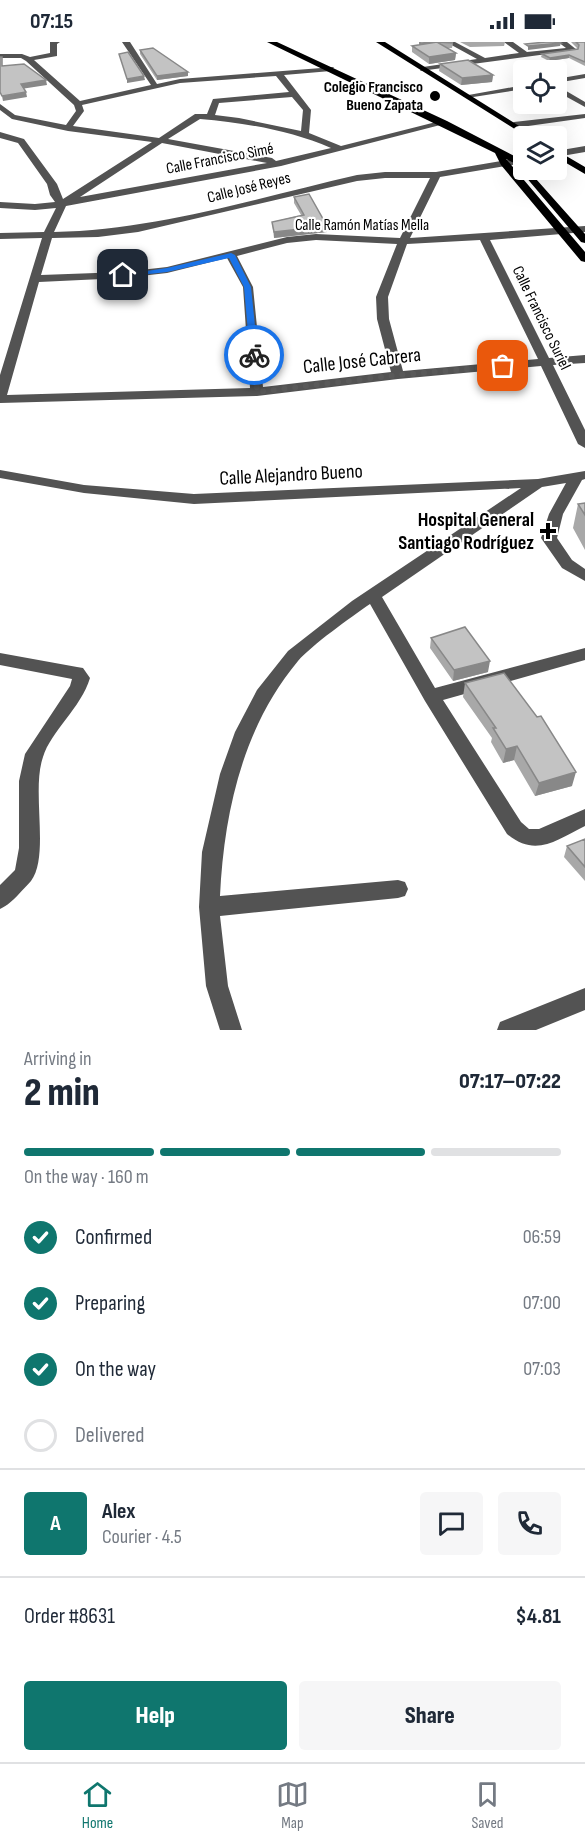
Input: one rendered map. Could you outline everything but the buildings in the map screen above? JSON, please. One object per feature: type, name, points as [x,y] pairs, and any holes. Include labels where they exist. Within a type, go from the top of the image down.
[{"type":"main road","points":[[271,42],[444,123],[513,160]]},
{"type":"main road","points":[[380,42],[514,125]]},
{"type":"main road","points":[[500,153],[504,163],[585,259]]},
{"type":"main road","points":[[567,159],[585,171]]},
{"type":"main road","points":[[536,180],[581,229],[585,240]]},
{"type":"street","points":[[29,59],[54,54],[53,43],[56,42]]},
{"type":"street","points":[[126,42],[155,86]]},
{"type":"street","points":[[450,42],[484,60]]},
{"type":"street","points":[[508,42],[526,54]]},
{"type":"street","points":[[423,69],[526,54],[573,50],[562,42]]},
{"type":"street","points":[[0,56],[22,56],[29,59],[78,104],[80,111],[68,128]]},
{"type":"street","points":[[78,104],[155,86],[203,79],[331,69]]},
{"type":"street","points":[[278,73],[307,111],[305,134]]},
{"type":"street","points":[[567,79],[585,76]]},
{"type":"street","points":[[467,96],[513,89]]},
{"type":"street","points":[[211,116],[216,101],[295,94]]},
{"type":"street","points":[[567,94],[585,105]]},
{"type":"street","points":[[0,106],[12,117],[68,128],[158,140],[281,163]]},
{"type":"street","points":[[0,398],[34,279],[48,236],[62,204],[198,116],[211,116],[305,134],[339,148]]},
{"type":"street","points":[[514,125],[585,116]]},
{"type":"street","name":"Calle Francisco Simé","points":[[0,204],[35,207],[62,204],[94,196],[281,163],[444,123]]},
{"type":"street","points":[[0,135],[21,141],[52,184],[55,195],[62,204]]},
{"type":"street","points":[[567,152],[585,149]]},
{"type":"street","name":"Calle José Reyes","points":[[0,236],[98,234],[138,229],[357,178],[385,175],[436,175],[504,163],[513,164]]},
{"type":"street","points":[[398,375],[383,319],[382,297],[403,241],[436,175]]},
{"type":"street","name":"Calle Ramón Matías Mella","points":[[34,279],[145,273],[231,255],[287,240],[316,237],[403,241],[581,229]]},
{"type":"street","name":"Calle Francisco Suriel","points":[[484,237],[585,444]]},
{"type":"street","points":[[231,255],[248,287],[257,392]]},
{"type":"street","name":"Calle José Cabrera","points":[[0,398],[257,392],[398,375],[585,358]]},
{"type":"street","name":"Calle Alejandro Bueno","points":[[0,474],[84,489],[194,499],[538,483],[581,476]]},
{"type":"street","points":[[581,476],[556,514],[549,538],[567,564],[585,576]]},
{"type":"street","points":[[231,1030],[217,986],[209,907],[212,852],[229,774],[244,732],[263,695],[294,655],[374,595],[538,483]]},
{"type":"street","points":[[374,595],[432,696],[514,828],[525,837],[540,838],[585,817]]},
{"type":"street","points":[[432,696],[585,654]]},
{"type":"street","points":[[0,659],[77,673],[81,678],[78,688],[34,754],[28,781],[29,848],[24,874],[0,899]]},
{"type":"street","points":[[209,907],[398,889]]},
{"type":"street","points":[[510,1030],[585,999]]},
{"type":"way so far","points":[[254,355],[257,392],[398,375],[503,366]]},
{"type":"place","name":"Colegio Francisco Bueno Zapata","points":[[435,96]]},
{"type":"place","name":"Hospital General Santiago Rodríguez","points":[[548,531]]},
{"type":"route","points":[[123,275],[167,270],[231,255],[248,287],[254,355]]}]
